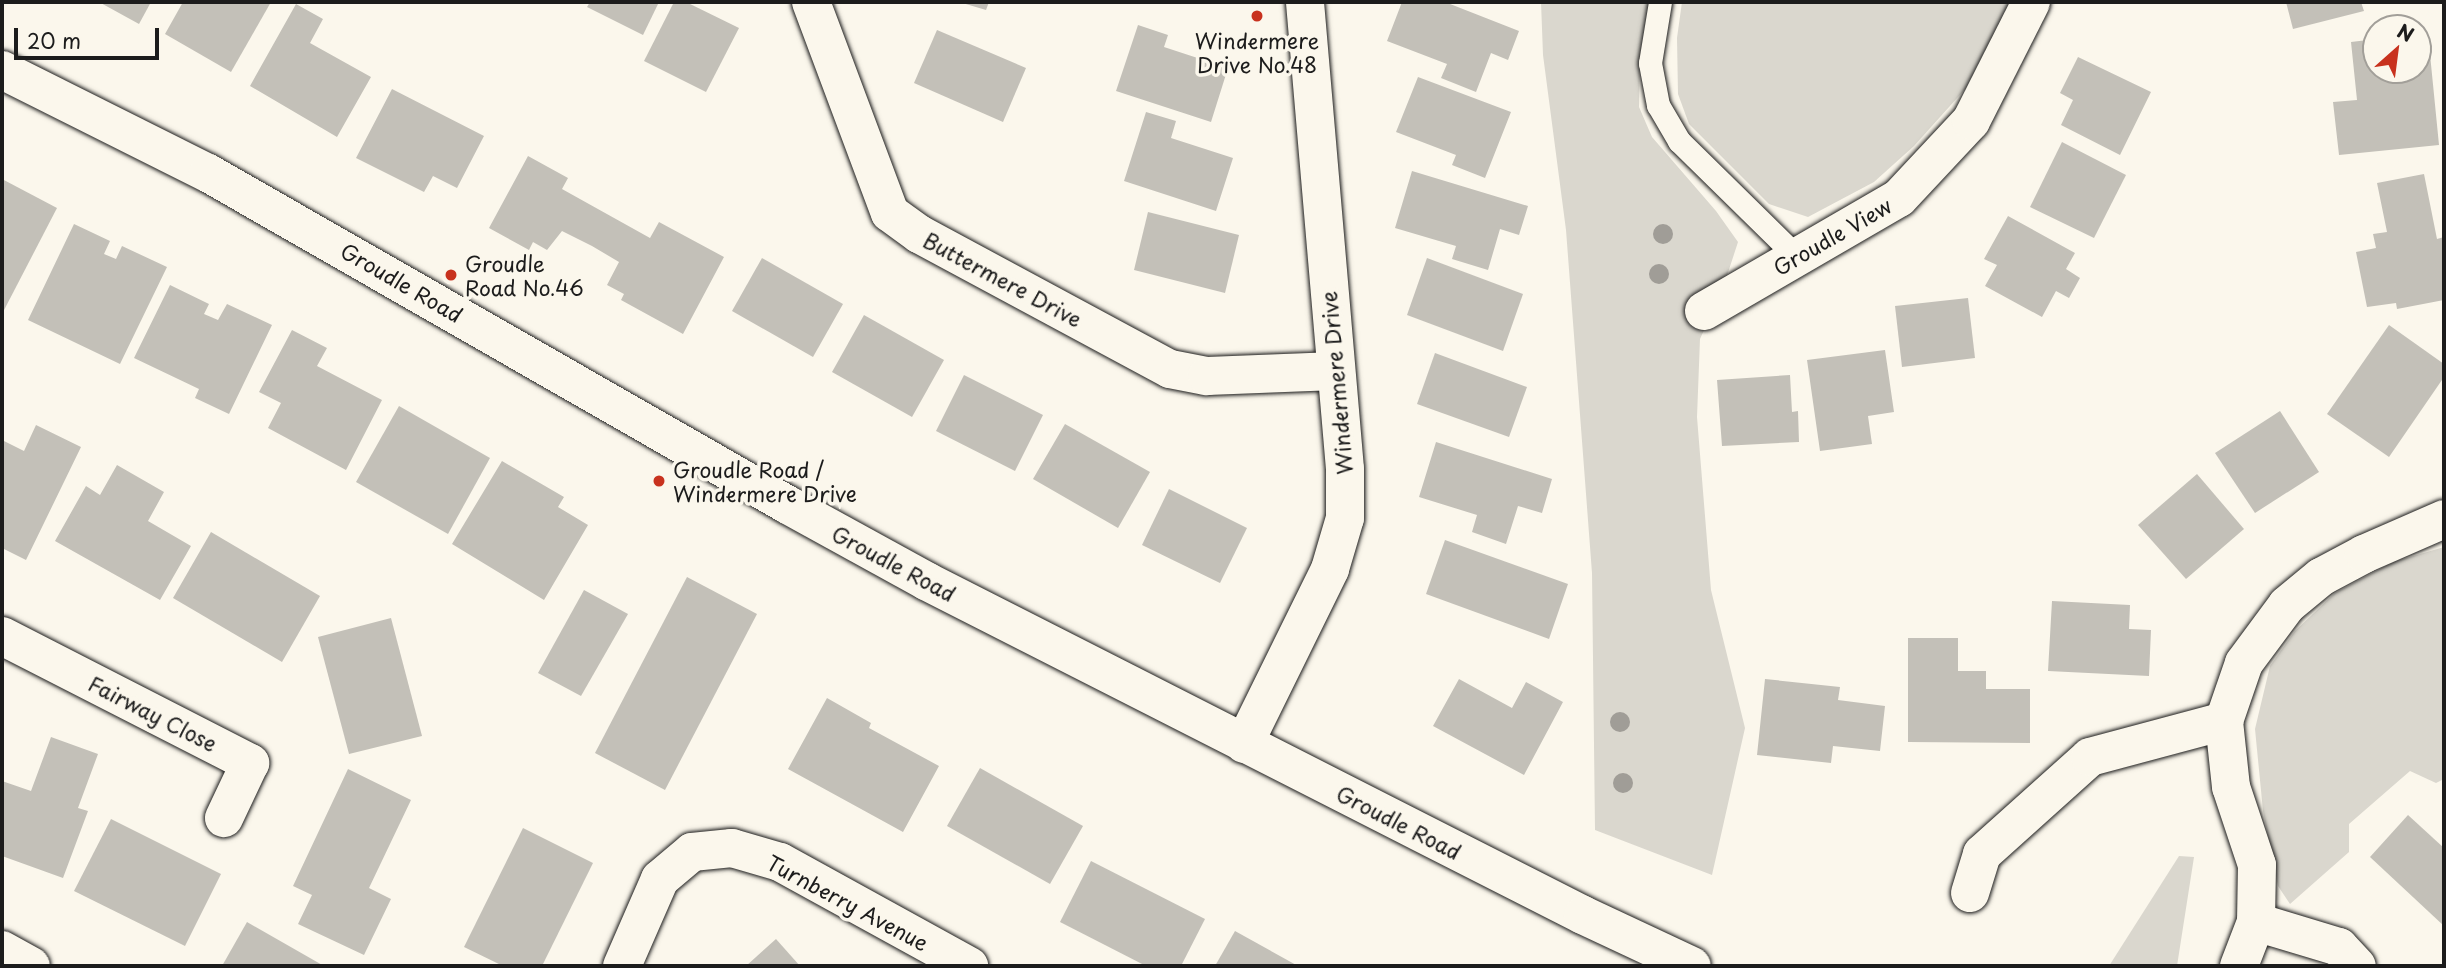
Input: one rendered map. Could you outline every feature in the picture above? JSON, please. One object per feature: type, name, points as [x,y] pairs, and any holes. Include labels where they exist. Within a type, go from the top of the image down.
[{"type":"street","name":"Buttermere Drive","points":[[811,2],[890,213],[919,234],[1170,369],[1207,376],[1335,371]]},
{"type":"street","name":"Windermere Drive","points":[[1244,744],[1330,569],[1345,518],[1345,469],[1306,2]]},
{"type":"street","name":"Groudle View","points":[[1703,311],[1899,198],[1972,121],[2031,2]]},
{"type":"street","name":"Groudle Road","points":[[2,70],[219,179],[777,499],[926,581],[1583,915],[1692,966]]},
{"type":"street","points":[[2239,966],[2256,922],[2257,865],[2231,787],[2224,721],[2244,663],[2287,605],[2321,577],[2364,554],[2444,519]]},
{"type":"street","name":"Fairway Close","points":[[2,636],[250,763],[224,818]]},
{"type":"street","points":[[1970,893],[1982,854],[2090,757],[2224,721]]},
{"type":"street","name":"Turnberry Avenue","points":[[622,966],[660,879],[692,852],[732,848],[780,862],[969,966]]},
{"type":"street","points":[[2256,922],[2339,947],[2357,966]]},
{"type":"street","points":[[2,950],[31,966]]},
{"type":"lane","points":[[1660,2],[1650,62],[1658,105],[1679,141],[1797,257]]},
{"type":"shaded area","points":[[1541,2],[1649,2],[1640,54],[1639,107],[1652,137],[1716,211],[1738,242],[1723,288],[1700,339],[1697,417],[1711,590],[1745,728],[1712,875],[1595,830],[1592,573],[1566,230],[1543,55]]},
{"type":"shaded area","points":[[1682,2],[2011,2],[1967,87],[1914,146],[1874,182],[1808,217],[1769,204],[1689,124],[1678,94],[1677,38]]},
{"type":"shaded area","points":[[2444,547],[2444,779],[2436,783],[2410,771],[2349,824],[2349,852],[2290,904],[2278,886],[2263,811],[2255,729],[2270,666],[2295,631],[2335,593],[2393,562]]},
{"type":"shaded area","points":[[2179,856],[2194,857],[2177,966],[2109,966]]},
{"type":"building","points":[[99,2],[151,2],[139,24]]},
{"type":"building","points":[[183,2],[271,2],[231,72],[165,34]]},
{"type":"building","points":[[590,2],[659,2],[643,35],[587,7]]},
{"type":"building","points":[[674,2],[686,2],[739,28],[706,92],[644,61]]},
{"type":"building","points":[[959,2],[989,2],[986,10]]},
{"type":"building","points":[[1402,2],[1445,2],[1519,31],[1508,60],[1491,53],[1476,92],[1441,78],[1447,64],[1387,41]]},
{"type":"building","points":[[2286,2],[2361,2],[2364,11],[2293,29]]},
{"type":"building","points":[[296,4],[323,19],[310,43],[371,77],[337,137],[250,86]]},
{"type":"building","points":[[1138,25],[1168,35],[1164,47],[1228,68],[1211,122],[1116,91]]},
{"type":"building","points":[[937,30],[1026,68],[1003,122],[914,83]]},
{"type":"building","points":[[2362,41],[2362,84],[2432,84],[2432,74],[2439,145],[2339,155],[2333,102],[2357,100],[2351,42]]},
{"type":"building","points":[[2078,57],[2151,92],[2120,155],[2061,125],[2073,100],[2060,93]]},
{"type":"building","points":[[1418,77],[1511,112],[1485,178],[1452,165],[1456,155],[1396,132]]},
{"type":"building","points":[[392,89],[484,136],[457,188],[433,176],[424,192],[356,158]]},
{"type":"building","points":[[1146,112],[1176,121],[1171,138],[1233,158],[1216,211],[1124,181]]},
{"type":"building","points":[[2062,142],[2126,175],[2094,238],[2030,207]]},
{"type":"building","points":[[528,156],[568,178],[562,189],[650,238],[659,222],[724,257],[683,334],[621,300],[624,294],[607,285],[619,262],[592,246],[562,231],[547,250],[533,242],[529,250],[489,228]]},
{"type":"building","points":[[1412,171],[1528,206],[1519,235],[1500,229],[1488,270],[1452,259],[1456,246],[1395,228]]},
{"type":"building","points":[[2424,174],[2437,239],[2444,237],[2444,300],[2397,309],[2396,303],[2367,307],[2356,252],[2376,248],[2373,234],[2387,232],[2377,183]]},
{"type":"building","points":[[2,179],[57,208],[2,314]]},
{"type":"building","points":[[1148,212],[1239,235],[1225,293],[1134,270]]},
{"type":"building","points":[[2008,216],[2075,253],[2066,269],[2080,278],[2069,298],[2056,291],[2042,317],[1985,286],[1997,265],[1984,259]]},
{"type":"building","points":[[74,224],[110,241],[104,254],[116,259],[122,246],[167,267],[120,364],[28,320]]},
{"type":"building","points":[[762,258],[843,304],[813,357],[732,311]]},
{"type":"building","points":[[1427,258],[1523,294],[1503,351],[1407,315]]},
{"type":"building","points":[[170,285],[209,304],[204,314],[218,320],[227,304],[272,325],[229,414],[195,398],[199,389],[134,358]]},
{"type":"building","points":[[1968,298],[1975,358],[1902,367],[1895,306]]},
{"type":"building","points":[[864,315],[944,360],[912,417],[832,372]]},
{"type":"building","points":[[2389,325],[2444,364],[2444,377],[2389,457],[2327,414]]},
{"type":"building","points":[[292,330],[327,348],[317,366],[382,400],[346,470],[268,428],[281,403],[259,392]]},
{"type":"building","points":[[1885,350],[1894,412],[1868,416],[1872,444],[1820,451],[1807,360]]},
{"type":"building","points":[[1435,353],[1527,387],[1509,437],[1417,404]]},
{"type":"building","points":[[964,375],[1043,415],[1015,471],[936,431]]},
{"type":"building","points":[[1790,375],[1792,412],[1798,411],[1799,442],[1722,446],[1717,380]]},
{"type":"building","points":[[399,406],[490,458],[448,534],[356,482]]},
{"type":"building","points":[[2280,411],[2319,472],[2255,513],[2215,453]]},
{"type":"building","points":[[1065,424],[1150,472],[1118,528],[1033,479]]},
{"type":"building","points":[[36,425],[81,447],[26,560],[2,548],[2,440],[24,451]]},
{"type":"building","points":[[1436,442],[1552,479],[1542,513],[1518,506],[1506,544],[1472,532],[1477,515],[1419,497]]},
{"type":"building","points":[[502,461],[564,497],[558,507],[588,525],[544,600],[452,544]]},
{"type":"building","points":[[117,465],[164,492],[148,521],[191,546],[160,600],[55,541],[86,486],[100,495]]},
{"type":"building","points":[[2197,474],[2244,529],[2186,579],[2138,525]]},
{"type":"building","points":[[1169,489],[1247,528],[1220,583],[1142,545]]},
{"type":"building","points":[[211,532],[320,596],[282,662],[173,598]]},
{"type":"building","points":[[1445,540],[1568,584],[1549,639],[1426,594]]},
{"type":"building","points":[[687,577],[757,614],[665,790],[595,753]]},
{"type":"building","points":[[584,590],[628,614],[581,696],[538,673]]},
{"type":"building","points":[[2052,601],[2130,605],[2129,629],[2151,630],[2149,676],[2048,671]]},
{"type":"building","points":[[391,618],[422,736],[349,754],[318,637]]},
{"type":"building","points":[[1908,638],[1958,638],[1958,671],[1986,671],[1986,689],[2030,689],[2030,743],[1908,742]]},
{"type":"building","points":[[1459,679],[1512,708],[1526,682],[1563,702],[1524,775],[1433,726]]},
{"type":"building","points":[[1765,679],[1840,687],[1838,700],[1885,706],[1880,751],[1833,746],[1831,763],[1757,755]]},
{"type":"building","points":[[827,698],[871,723],[869,728],[939,766],[903,832],[788,769]]},
{"type":"building","points":[[51,737],[98,754],[78,808],[88,811],[63,878],[2,856],[2,781],[31,791]]},
{"type":"building","points":[[980,768],[1083,826],[1050,884],[947,826]]},
{"type":"building","points":[[348,769],[411,800],[369,888],[391,899],[364,955],[298,924],[312,895],[293,886]]},
{"type":"building","points":[[2408,815],[2444,848],[2444,926],[2370,857]]},
{"type":"building","points":[[111,819],[221,874],[185,946],[74,891]]},
{"type":"building","points":[[523,828],[593,863],[542,966],[503,966],[464,947]]},
{"type":"building","points":[[1091,861],[1205,919],[1181,966],[1146,966],[1060,922]]},
{"type":"building","points":[[247,922],[324,966],[222,966]]},
{"type":"building","points":[[1235,931],[1298,966],[1215,966]]},
{"type":"building","points":[[776,939],[800,966],[746,966]]},
{"type":"place","name":"Windermere Drive No.48","points":[[1257,16]]},
{"type":"place","name":"Groudle Road No.46","points":[[451,275]]},
{"type":"place","name":"Groudle Road / Windermere Drive","points":[[659,481]]}]
